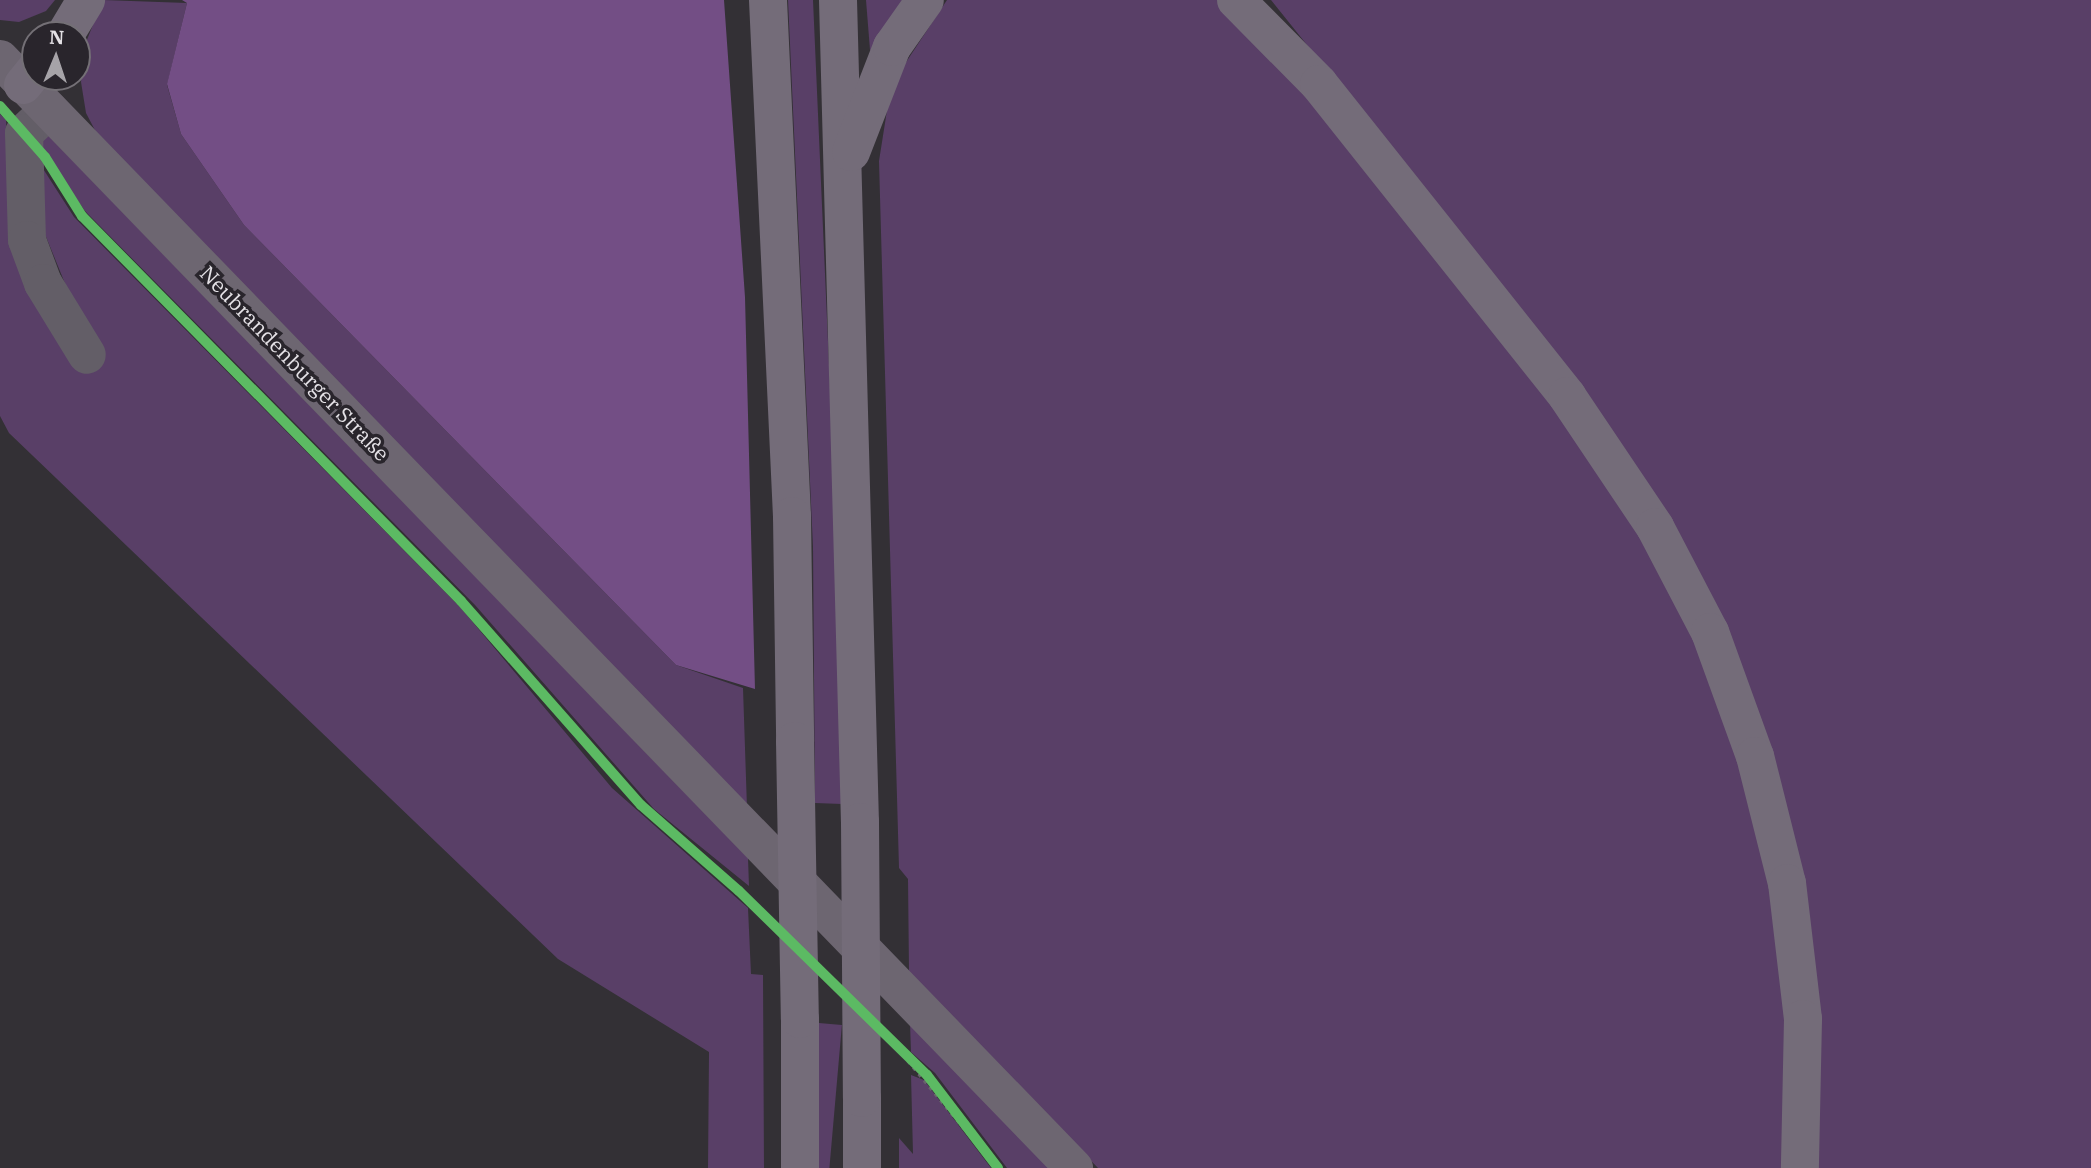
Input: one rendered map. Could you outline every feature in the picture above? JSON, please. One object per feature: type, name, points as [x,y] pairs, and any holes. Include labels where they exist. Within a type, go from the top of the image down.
[{"type":"highway","points":[[73,21],[86,0]]},
{"type":"highway","points":[[768,0],[792,516],[800,1168]]},
{"type":"highway","points":[[838,0],[846,167],[860,822],[862,1168]]},
{"type":"highway","points":[[846,167],[892,47],[925,0]]},
{"type":"highway","points":[[1236,0],[1319,84]]},
{"type":"highway","points":[[1259,0],[1319,84],[1567,396],[1655,527],[1710,632],[1755,756],[1787,883],[1803,1019],[1800,1168]]},
{"type":"main road","name":"Neubrandenburger Straße","points":[[26,92],[1074,1168]]},
{"type":"lane","points":[[26,92],[27,240],[43,283],[87,355]]},
{"type":"path","points":[[26,92],[82,216],[461,601],[641,805],[769,920]]},
{"type":"path","points":[[887,1036],[927,1075],[998,1168]]},
{"type":"shaded area","points":[[0,0],[55,0],[46,11],[19,22],[0,20]]},
{"type":"shaded area","points":[[103,0],[187,3],[167,85],[181,134],[244,225],[676,665],[743,688],[747,808],[98,136],[86,113],[82,91],[91,91],[91,30]]},
{"type":"shaded area","points":[[182,0],[724,0],[745,297],[755,689],[676,665],[244,225],[181,134],[167,84],[187,3]]},
{"type":"shaded area","points":[[788,0],[813,0],[837,547],[842,804],[815,803],[813,547]]},
{"type":"shaded area","points":[[866,0],[909,0],[874,53],[870,50]]},
{"type":"shaded area","points":[[947,0],[1219,0],[1274,56],[1566,422],[1628,514],[1694,639],[1735,746],[1771,893],[1781,960],[1788,1074],[1784,1168],[1098,1168],[909,972],[908,879],[899,868],[879,161],[891,85]]},
{"type":"shaded area","points":[[1271,0],[2091,0],[2091,1168],[1817,1168],[1766,738],[1493,277]]},
{"type":"shaded area","points":[[0,114],[6,120],[9,168],[73,303],[40,222],[40,164],[74,217],[460,607],[612,788],[748,908],[751,974],[763,975],[764,1168],[708,1168],[709,1052],[558,959],[9,433],[0,416]]},
{"type":"shaded area","points":[[44,131],[748,858],[749,886],[654,809],[475,605],[85,211],[36,140]]},
{"type":"shaded area","points":[[819,1023],[842,1025],[829,1168],[806,1167]]},
{"type":"shaded area","points":[[910,1023],[1050,1168],[1007,1168],[935,1073],[911,1052]]},
{"type":"shaded area","points":[[911,1075],[924,1080],[991,1168],[899,1168],[899,1138],[913,1154]]},
{"type":"cycle path","points":[[0,106],[45,157],[82,216],[461,601],[641,805],[739,891],[927,1075],[998,1168]]}]
